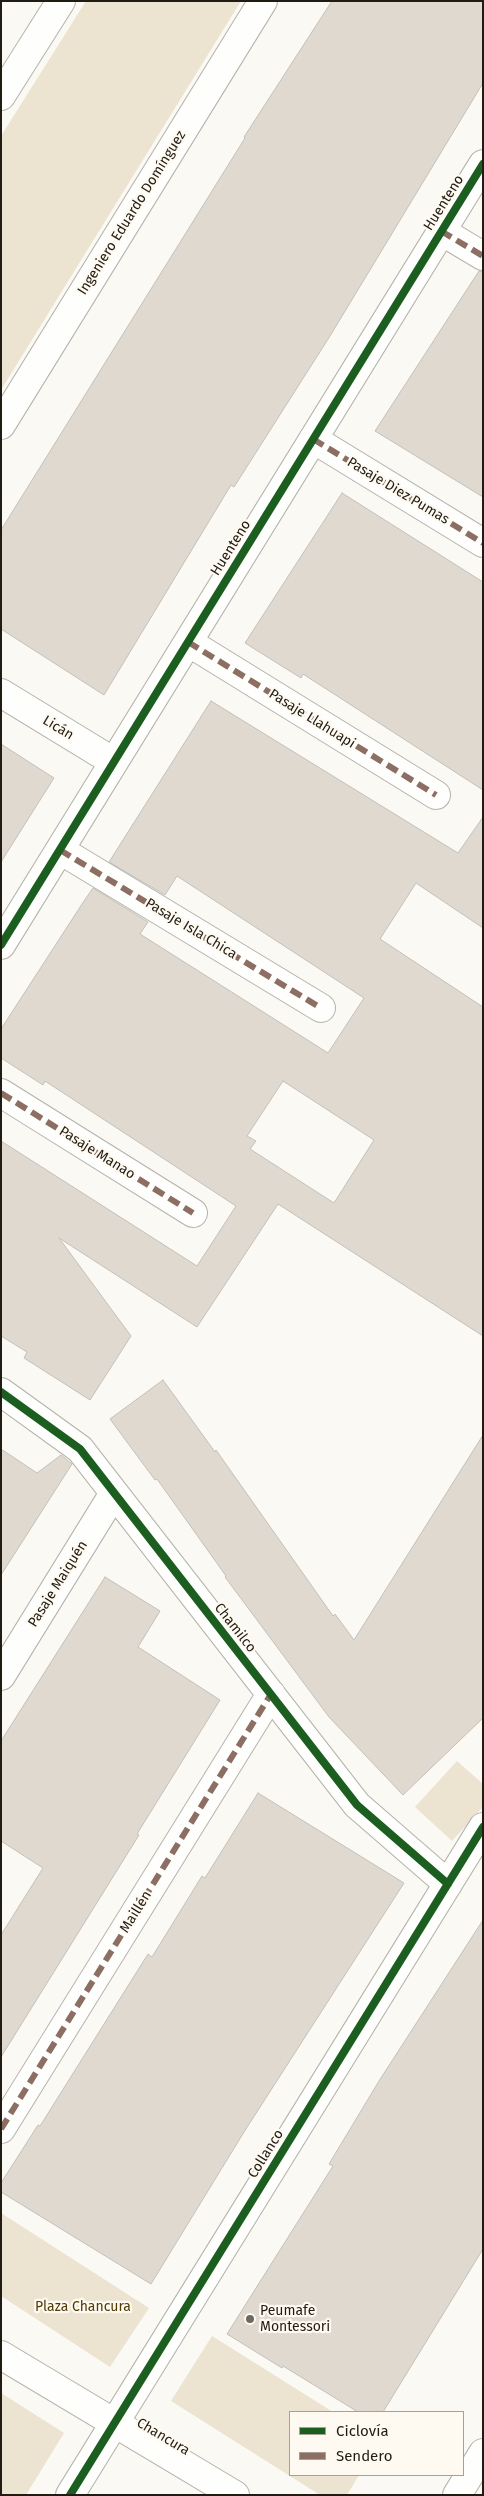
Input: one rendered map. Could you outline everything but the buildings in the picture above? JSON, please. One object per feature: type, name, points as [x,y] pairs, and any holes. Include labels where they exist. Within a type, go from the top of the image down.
[{"type":"street","points":[[1,96],[61,1]]},
{"type":"street","name":"Ingeniero Eduardo Domínguez","points":[[1,425],[263,1]]},
{"type":"street","name":"Huenteno","points":[[1,945],[483,164]]},
{"type":"street","points":[[441,231],[483,256]]},
{"type":"street","name":"Pasaje Diez Pumas","points":[[313,439],[483,543]]},
{"type":"street","name":"Pasaje Llahuapi","points":[[188,642],[436,795]]},
{"type":"street","name":"Licán","points":[[1,693],[114,762]]},
{"type":"street","name":"Pasaje Isla Chica","points":[[60,850],[322,1008]]},
{"type":"street","name":"Pasaje Manao","points":[[1,1093],[193,1212]]},
{"type":"street","name":"Chamilco","points":[[1,1392],[80,1449],[357,1805],[448,1884]]},
{"type":"street","name":"Pasaje Maiquén","points":[[1,1676],[114,1493]]},
{"type":"street","name":"Maillén","points":[[1,2129],[271,1694]]},
{"type":"street","name":"Collanco","points":[[70,2495],[483,1827]]},
{"type":"street","name":"Chancura","points":[[1,2355],[235,2495]]},
{"type":"street","points":[[457,2495],[483,2453]]},
{"type":"green space","points":[[86,1],[241,1],[1,390],[1,136]]},
{"type":"green space","points":[[457,1761],[483,1784],[483,1807],[452,1841],[415,1807]]},
{"type":"green space","name":"Plaza Chancura","points":[[1,2213],[149,2308],[110,2367],[1,2296]]},
{"type":"green space","points":[[212,2336],[331,2411],[289,2411],[289,2475],[171,2401]]},
{"type":"green space","points":[[1,2393],[64,2433],[26,2495],[1,2495]]},
{"type":"green space","points":[[290,2476],[358,2476],[347,2495],[320,2495]]},
{"type":"marked path","points":[[441,231],[483,256]]},
{"type":"marked path","points":[[313,439],[483,543]]},
{"type":"marked path","points":[[188,642],[436,795]]},
{"type":"marked path","points":[[60,850],[321,1008]]},
{"type":"marked path","points":[[1,1093],[193,1213]]},
{"type":"marked path","points":[[1,2129],[271,1694]]},
{"type":"cycle path","points":[[1,945],[483,164]]},
{"type":"cycle path","points":[[1,1392],[80,1449],[357,1805],[448,1884]]},
{"type":"cycle path","points":[[70,2495],[483,1827]]},
{"type":"place","name":"Peumafe Montessori","points":[[250,2319]]}]
